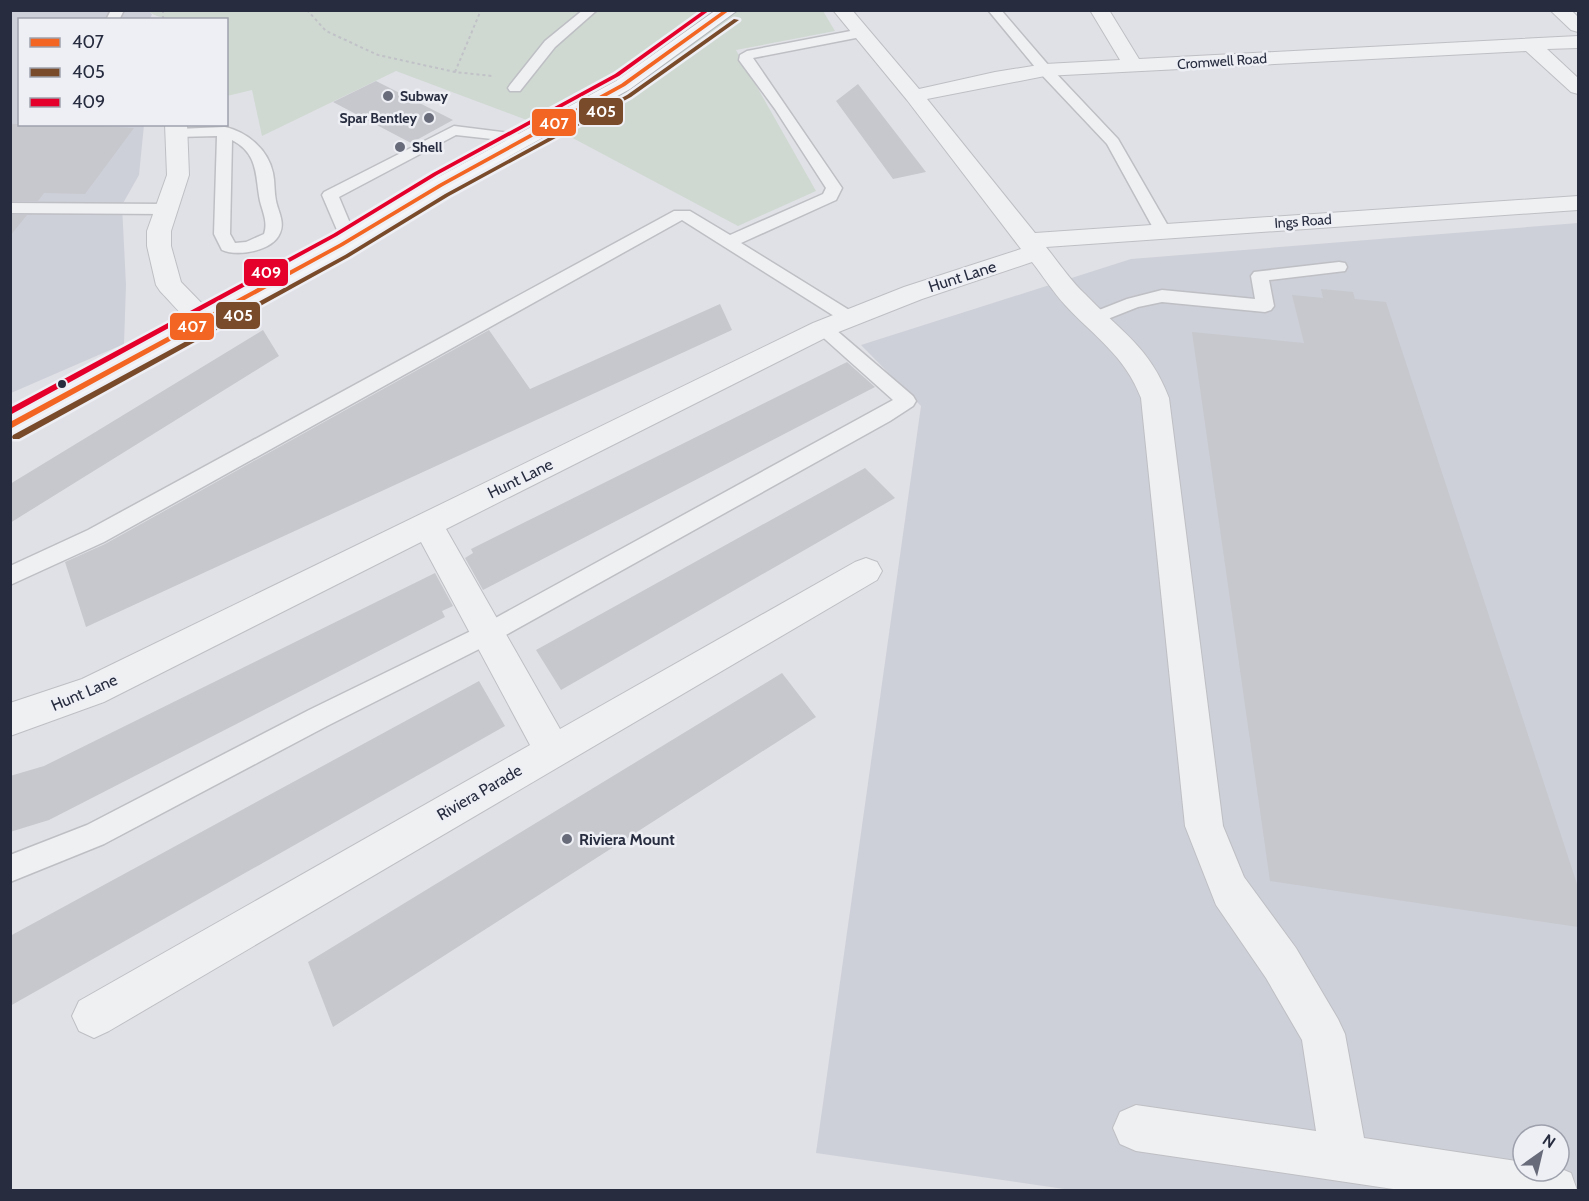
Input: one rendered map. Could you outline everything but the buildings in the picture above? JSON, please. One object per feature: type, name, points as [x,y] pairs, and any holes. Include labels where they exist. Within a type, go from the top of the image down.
[{"type":"highway","points":[[10,426],[349,240],[441,185],[623,85],[729,10]]},
{"type":"street","points":[[842,10],[914,96],[1074,300],[1131,352],[1147,377],[1155,398],[1204,826],[1230,891],[1281,963],[1323,1034],[1344,1159]]},
{"type":"street","points":[[1099,10],[1134,67]]},
{"type":"street","points":[[1559,10],[1578,26]]},
{"type":"street","name":"Cromwell Road","points":[[914,96],[995,78],[1045,70],[1578,42]]},
{"type":"street","points":[[1531,45],[1578,88]]},
{"type":"street","points":[[177,129],[178,176],[159,231],[159,246],[166,278],[175,292],[205,320]]},
{"type":"street","name":"Ings Road","points":[[1033,247],[1163,231],[1578,203]]},
{"type":"street","name":"Hunt Lane","points":[[10,720],[92,691],[835,323],[1033,247]]},
{"type":"street","points":[[427,524],[552,750]]},
{"type":"street","name":"Riviera Parade","points":[[94,1016],[866,571]]},
{"type":"street","points":[[1136,1128],[1554,1191]]},
{"type":"lane","points":[[518,83],[550,44],[591,10]]},
{"type":"lane","points":[[994,10],[1045,70],[1113,142],[1163,231]]},
{"type":"lane","points":[[729,242],[831,197],[834,193],[834,188],[781,107],[746,60],[747,55],[861,33]]},
{"type":"lane","points":[[177,129],[225,131],[240,137],[252,147],[264,168],[274,226],[270,237],[242,248],[228,246],[222,234],[225,131]]},
{"type":"lane","points":[[349,240],[330,195],[454,130],[527,139]]},
{"type":"lane","points":[[10,207],[165,209]]},
{"type":"lane","points":[[10,576],[96,536],[680,214],[684,214],[729,242],[835,323],[906,401],[883,416],[487,633],[318,718],[95,835],[10,869]]},
{"type":"lane","points":[[1095,318],[1133,303],[1162,296],[1265,306],[1260,276],[1339,267]]},
{"type":"path","points":[[307,10],[326,31],[378,55],[518,83]]},
{"type":"path","points":[[455,72],[481,10]]},
{"type":"shaded area","points":[[11,11],[149,11],[152,14],[150,18],[18,18],[18,126],[144,126],[139,175],[122,205],[126,285],[124,344],[11,393]]},
{"type":"shaded area","points":[[149,11],[823,11],[835,31],[736,50],[816,191],[738,226],[567,135],[396,71],[262,136],[252,90],[228,96],[228,18],[163,18]]},
{"type":"shaded area","points":[[1578,223],[1578,1190],[1071,1190],[816,1153],[921,406],[861,345],[1131,259]]},
{"type":"transit line","name":"409","points":[[10,412],[335,235],[435,174],[617,75],[708,10]]},
{"type":"transit line","name":"407","points":[[10,426],[341,245],[441,185],[623,85],[728,10]]},
{"type":"transit line","name":"405","points":[[16,437],[347,256],[447,195],[629,96],[736,20]]},
{"type":"place","name":"Subway","points":[[388,96]]},
{"type":"place","name":"Spar Bentley","points":[[429,118]]},
{"type":"place","name":"Shell","points":[[400,147]]},
{"type":"place","name":"Riviera Mount","points":[[567,839]]}]
